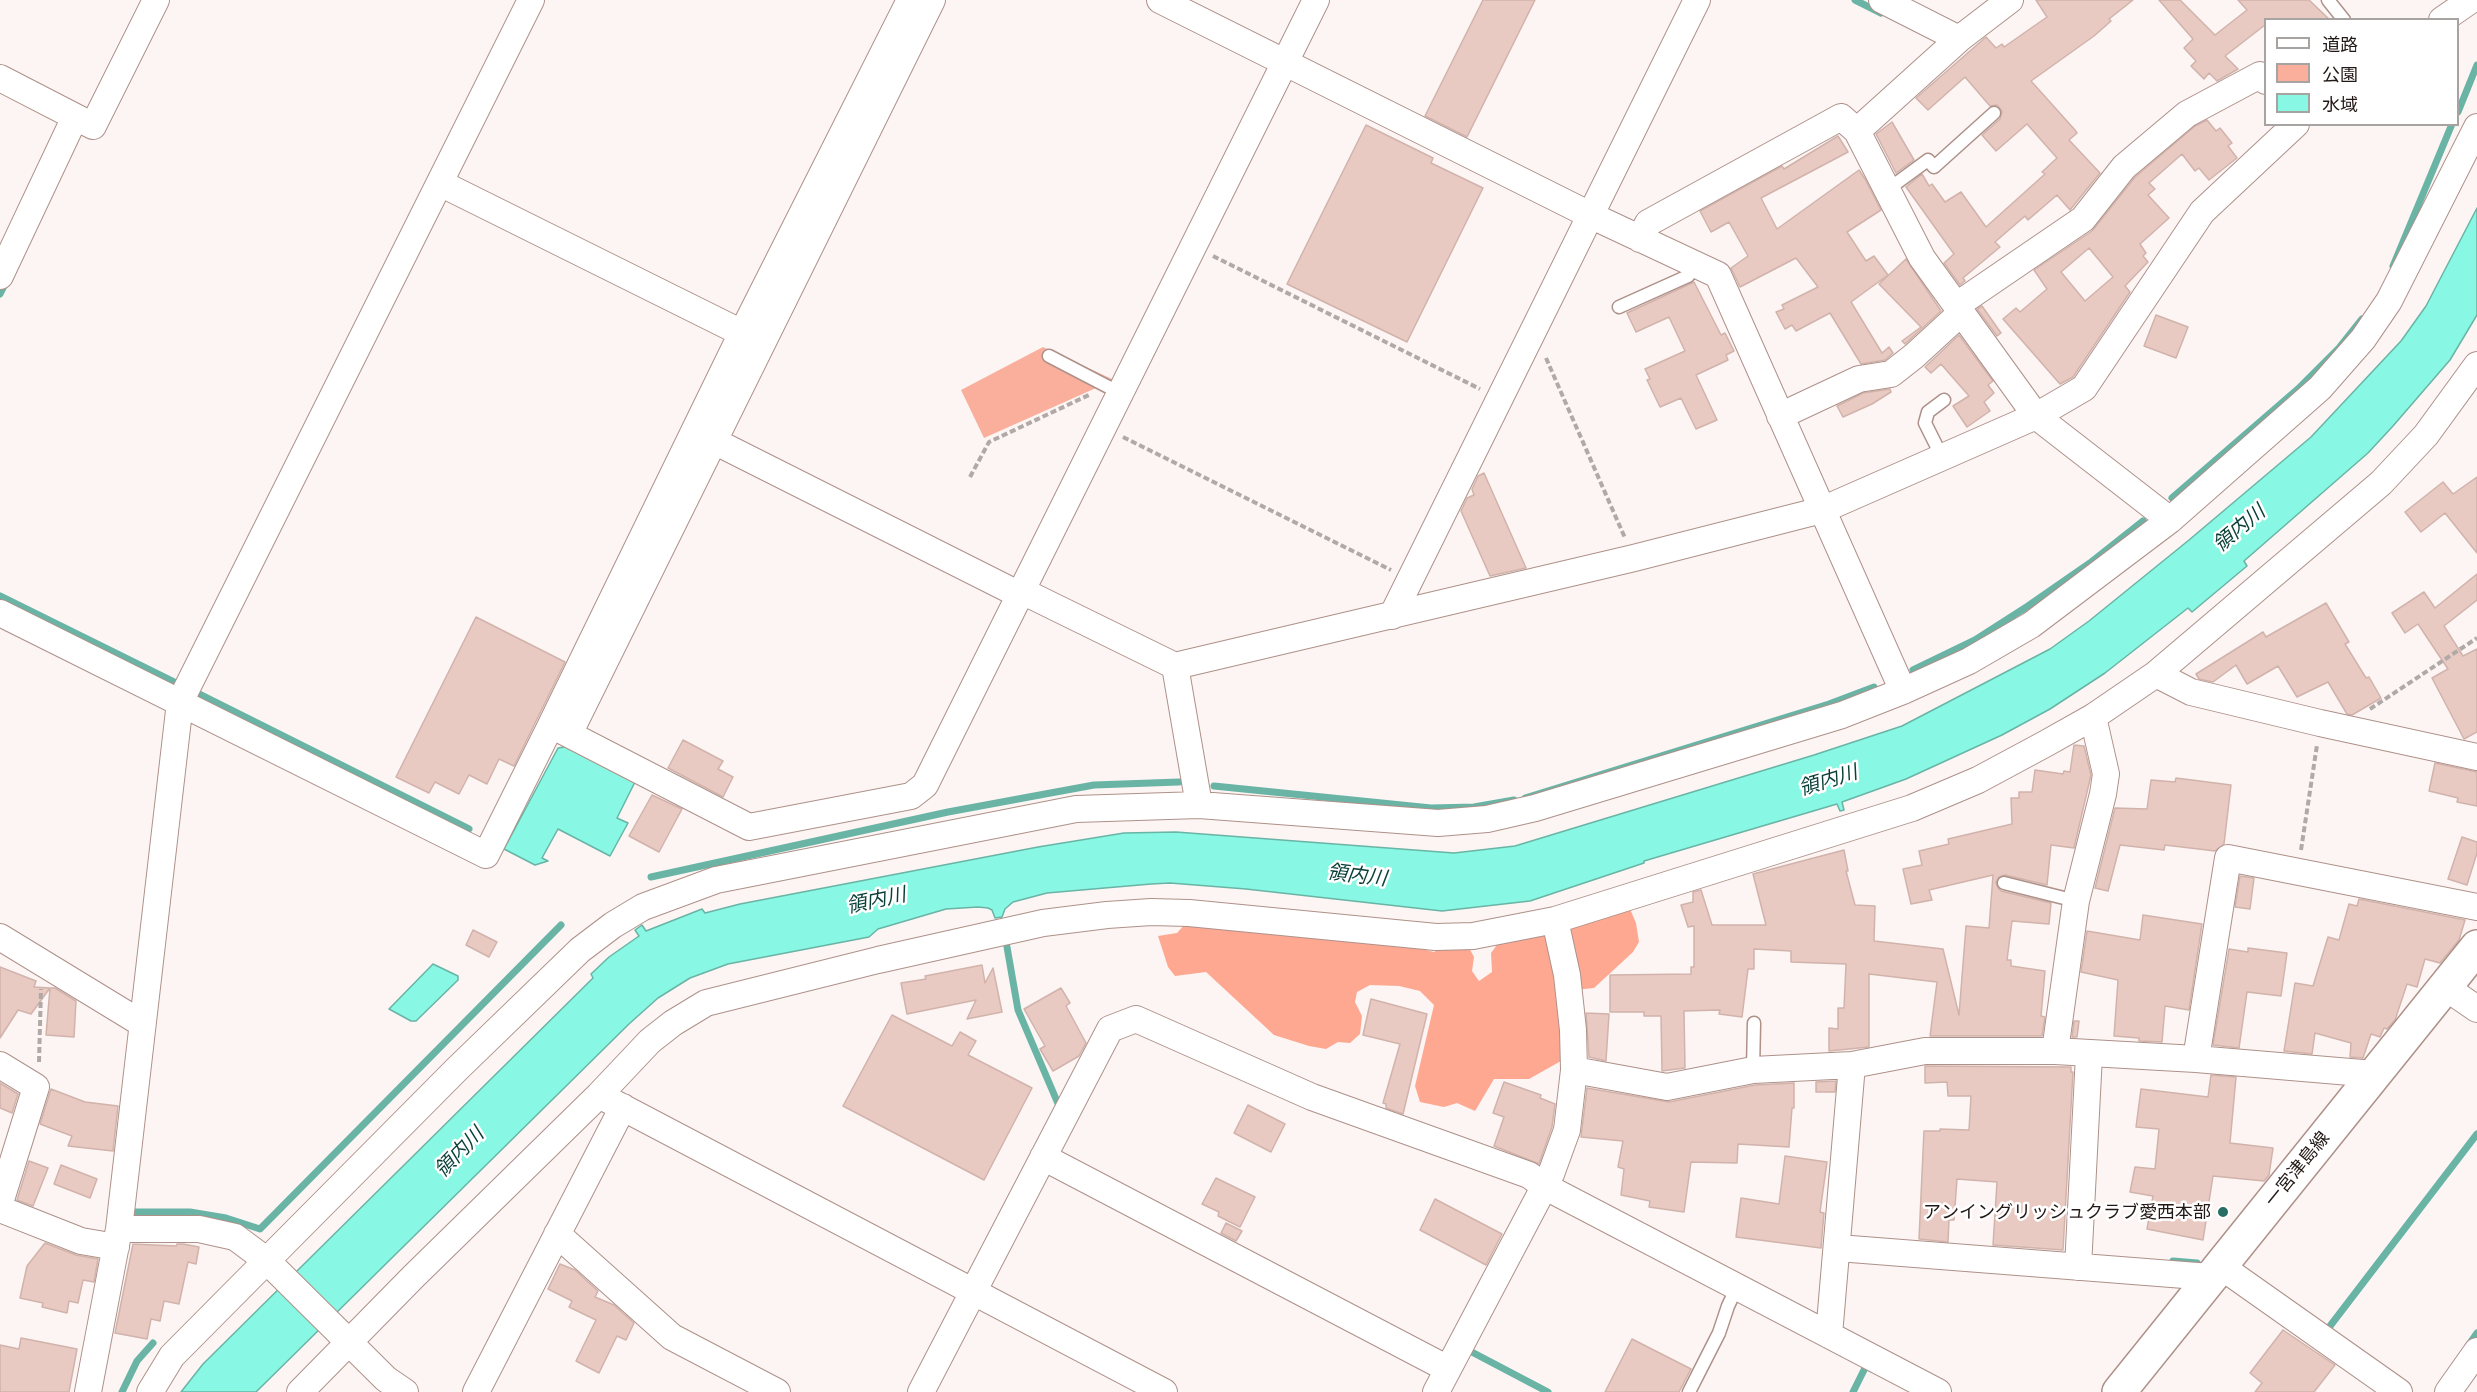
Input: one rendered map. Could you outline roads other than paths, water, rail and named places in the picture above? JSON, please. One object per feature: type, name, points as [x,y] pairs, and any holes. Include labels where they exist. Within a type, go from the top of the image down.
[{"type":"main road","name":"一宮津島線","points":[[2119,1392],[2477,946]]},
{"type":"street","points":[[0,78],[93,126],[156,0]]},
{"type":"street","points":[[88,1392],[117,1238],[180,702],[531,0]]},
{"type":"street","points":[[704,436],[742,333],[910,0]]},
{"type":"street","points":[[0,613],[486,855],[560,730],[704,436],[933,0]]},
{"type":"street","points":[[1160,0],[1590,215],[1718,275],[1903,691]]},
{"type":"street","points":[[560,730],[749,827],[910,796],[926,785],[1104,427],[1114,390],[1194,246],[1316,0]]},
{"type":"street","points":[[1392,616],[1697,0]]},
{"type":"street","points":[[1881,0],[1959,39]]},
{"type":"street","points":[[1857,131],[1959,39],[2010,0]]},
{"type":"street","points":[[2445,18],[2471,0]]},
{"type":"street","points":[[1780,416],[1859,379],[1890,374],[1914,356],[1959,309],[2083,219],[2124,167],[2187,114],[2260,75],[2264,80]]},
{"type":"street","points":[[0,276],[75,117]]},
{"type":"street","points":[[1640,239],[1648,223],[1841,117],[1857,131],[1922,258],[2036,416],[2170,520]]},
{"type":"street","points":[[704,436],[1021,593],[1175,666],[1634,558],[1822,510],[2036,416],[2085,388],[2202,212],[2294,126]]},
{"type":"street","points":[[150,1392],[172,1356],[269,1263],[580,950],[613,925],[643,907],[716,880],[1076,809],[1199,805],[1438,823],[1487,819],[1535,808],[1842,715],[1969,661],[2031,625],[2170,520],[2320,388],[2363,339],[2389,302],[2477,128]]},
{"type":"street","points":[[440,183],[742,333]]},
{"type":"street","points":[[300,1392],[346,1342],[599,1095],[650,1041],[673,1023],[706,1003],[867,962],[1043,923],[1107,915],[1151,912],[1189,913],[1436,937],[1473,936],[1555,920],[1912,808],[1977,780],[2093,717],[2156,674],[2381,483],[2426,435],[2477,365]]},
{"type":"street","points":[[1175,666],[1199,805]]},
{"type":"street","points":[[2156,674],[2191,692],[2477,757]]},
{"type":"street","points":[[2055,1051],[2076,901],[2106,774],[2093,717]]},
{"type":"street","points":[[2196,1059],[2228,858],[2477,907]]},
{"type":"street","points":[[1436,1392],[1551,1174],[1568,1130],[1574,1070],[1573,1030],[1567,975],[1555,920]]},
{"type":"street","points":[[0,937],[141,1023]]},
{"type":"street","points":[[2445,987],[2477,1009]]},
{"type":"street","points":[[921,1392],[1110,1029],[1136,1019],[1312,1097],[1529,1175],[1544,1186],[1938,1392]]},
{"type":"street","points":[[1574,1070],[1667,1087],[1753,1070],[1852,1065],[1925,1051],[2055,1051],[2196,1059],[2374,1074]]},
{"type":"street","points":[[2078,1267],[2088,1054]]},
{"type":"street","points":[[0,1065],[36,1087],[0,1203]]},
{"type":"street","points":[[1829,1335],[1852,1065]]},
{"type":"street","points":[[599,1095],[1164,1392]]},
{"type":"street","points":[[476,1392],[623,1107]]},
{"type":"street","points":[[1043,1158],[1448,1369]]},
{"type":"street","points":[[0,1209],[81,1241],[199,1229],[236,1237],[269,1263],[346,1342],[386,1379],[405,1392]]},
{"type":"street","points":[[557,1234],[672,1337],[777,1392]]},
{"type":"street","points":[[1838,1248],[2078,1267],[2215,1271],[2399,1392]]},
{"type":"street","points":[[2448,1392],[2477,1351]]},
{"type":"lane","points":[[2328,0],[2342,18]]},
{"type":"lane","points":[[1887,190],[1928,160],[1934,167],[1994,113]]},
{"type":"lane","points":[[1619,307],[1688,276],[1696,265]]},
{"type":"lane","points":[[1049,356],[1114,390]]},
{"type":"lane","points":[[1941,458],[1924,423],[1928,412],[1944,400]]},
{"type":"lane","points":[[2004,883],[2076,901]]},
{"type":"lane","points":[[1753,1070],[1754,1023]]},
{"type":"lane","points":[[1689,1392],[1719,1334],[1737,1287]]},
{"type":"water","name":"領内川","points":[[2477,208],[2477,315],[2450,360],[2393,426],[2368,453],[2244,561],[2247,566],[2192,612],[2188,608],[2105,673],[2050,709],[2002,735],[1906,779],[1842,802],[1844,810],[1840,811],[1837,804],[1644,861],[1644,863],[1530,901],[1442,911],[1246,889],[1170,883],[1151,884],[1047,893],[1013,902],[1005,909],[1002,917],[995,918],[992,910],[988,908],[946,909],[878,929],[869,937],[728,964],[690,978],[658,998],[629,1024],[256,1392],[181,1392],[203,1364],[593,978],[591,974],[609,957],[639,936],[635,930],[642,925],[646,931],[702,909],[705,913],[740,904],[1038,847],[1124,833],[1176,832],[1454,853],[1515,846],[1902,726],[2050,649],[2089,621],[2189,540],[2311,437],[2401,341],[2426,306]]},
{"type":"water","points":[[570,746],[636,780],[617,818],[628,823],[610,856],[558,829],[542,858],[548,861],[535,865],[504,849],[558,748]]},
{"type":"water","points":[[433,964],[458,976],[458,980],[416,1021],[411,1021],[389,1009]]},
{"type":"waterway","points":[[1855,0],[1881,13]]},
{"type":"waterway","points":[[2459,110],[2477,65]]},
{"type":"waterway","points":[[2393,266],[2451,126]]},
{"type":"waterway","points":[[0,294],[7,280]]},
{"type":"waterway","points":[[2172,498],[2298,389],[2339,348],[2362,319]]},
{"type":"waterway","points":[[1913,670],[1975,640],[2028,606],[2090,563],[2143,521]]},
{"type":"waterway","points":[[0,596],[176,683]]},
{"type":"waterway","points":[[1525,798],[1829,704],[1874,687]]},
{"type":"waterway","points":[[199,694],[469,829]]},
{"type":"waterway","points":[[651,877],[948,812],[1094,785],[1179,782]]},
{"type":"waterway","points":[[1214,786],[1431,808],[1474,807],[1514,800]]},
{"type":"waterway","points":[[135,1212],[190,1212],[226,1218],[260,1229],[561,925]]},
{"type":"waterway","points":[[1007,947],[1018,1010],[1059,1106]]},
{"type":"waterway","points":[[2327,1330],[2477,1134]]},
{"type":"waterway","points":[[2173,1261],[2197,1263]]},
{"type":"waterway","points":[[2468,1346],[2477,1333]]},
{"type":"waterway","points":[[122,1392],[137,1361],[153,1343]]},
{"type":"waterway","points":[[1467,1353],[1468,1350],[1548,1392]]},
{"type":"waterway","points":[[1853,1392],[1866,1366],[1872,1369]]},
{"type":"place","name":"アンイングリッシュクラブ愛西本部","points":[[2223,1212]]}]
